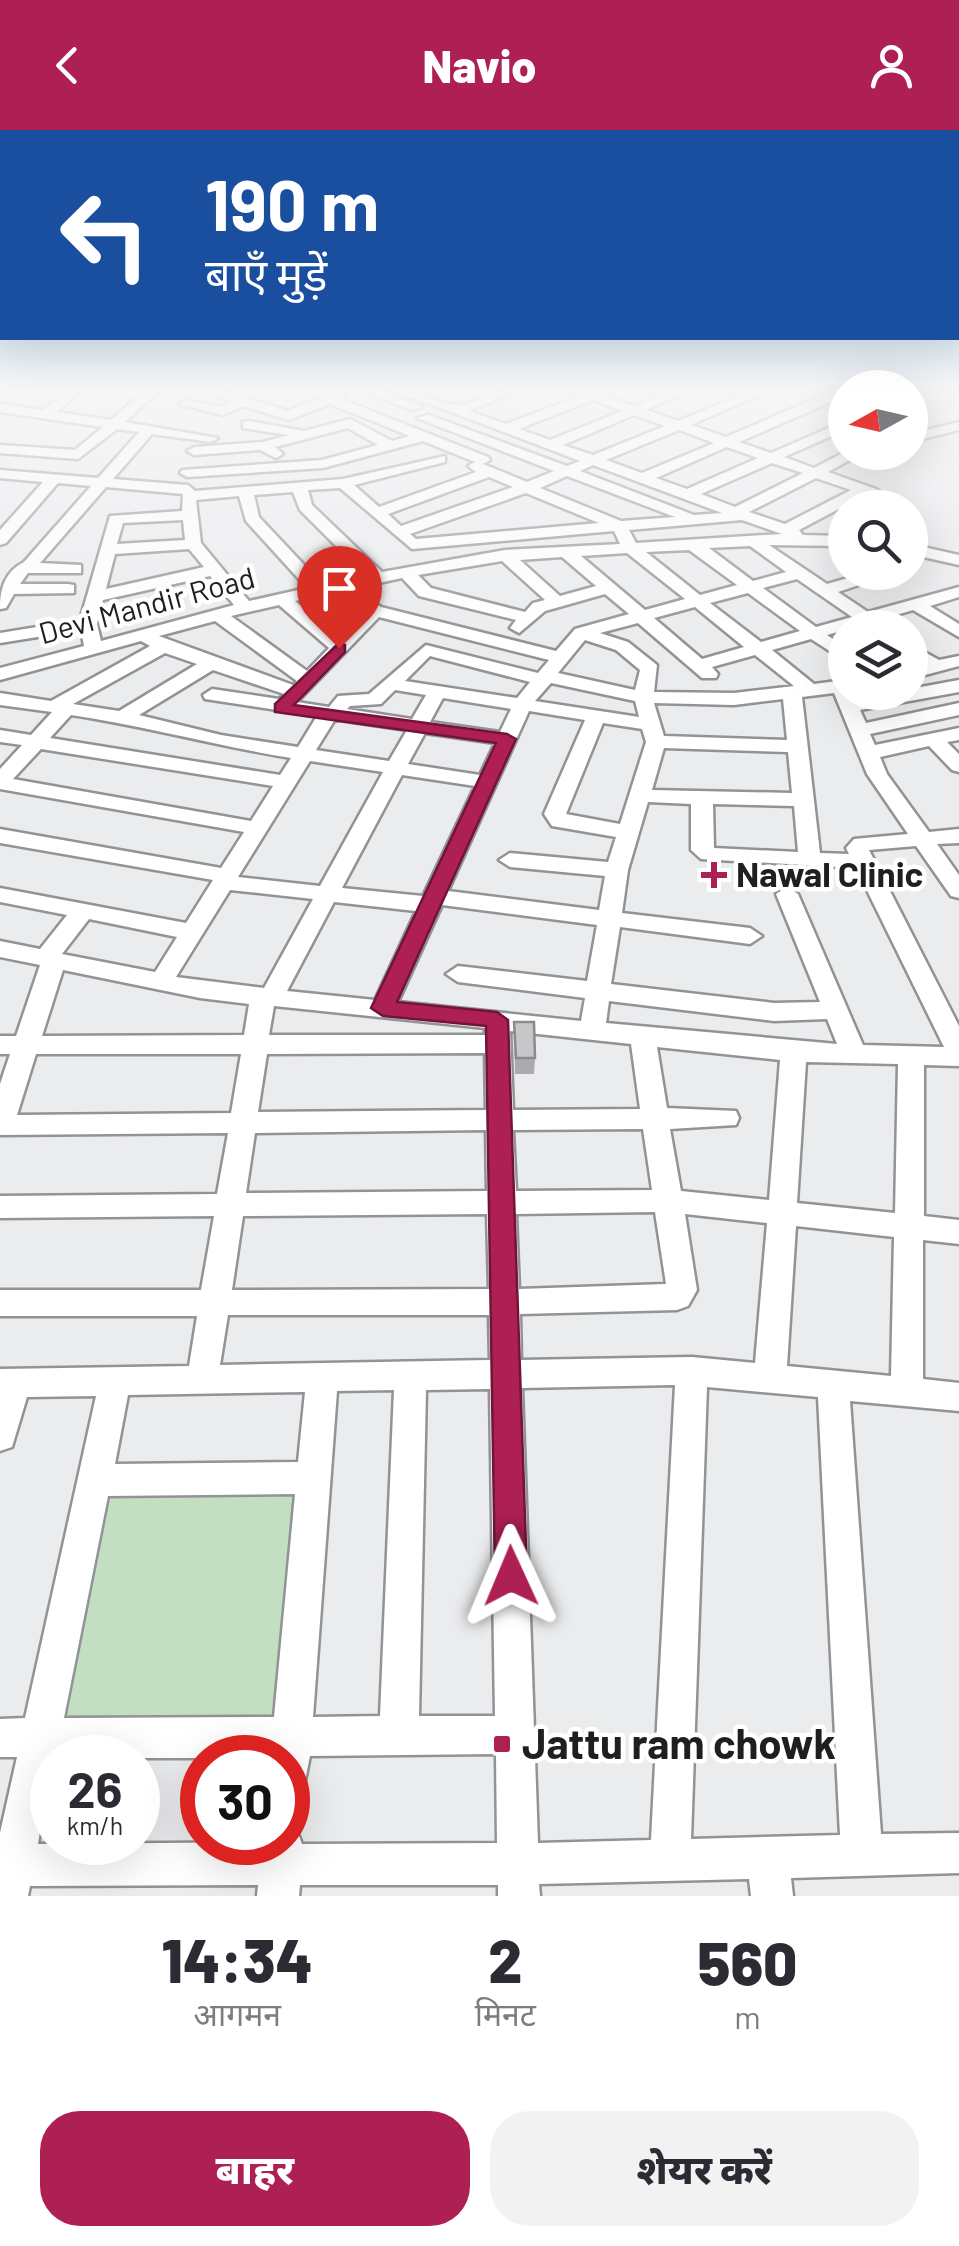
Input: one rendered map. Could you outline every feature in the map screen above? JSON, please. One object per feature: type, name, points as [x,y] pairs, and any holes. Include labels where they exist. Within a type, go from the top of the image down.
[{"type":"street","points":[[2,599],[108,473]]},
{"type":"street","points":[[188,473],[192,544],[245,607]]},
{"type":"street","points":[[188,486],[249,473]]},
{"type":"street","points":[[367,473],[371,476]]},
{"type":"street","points":[[0,474],[245,491],[343,483],[381,473]]},
{"type":"street","points":[[377,513],[470,473]]},
{"type":"street","points":[[500,473],[619,526],[630,548],[758,648],[803,694],[798,746],[810,860]]},
{"type":"street","points":[[405,538],[562,473]]},
{"type":"street","points":[[579,473],[696,520]]},
{"type":"street","points":[[632,473],[804,539]]},
{"type":"street","points":[[644,478],[654,473]]},
{"type":"street","points":[[689,494],[734,473]]},
{"type":"street","points":[[405,538],[478,538],[742,514],[814,474],[863,490]]},
{"type":"street","points":[[2,536],[54,479]]},
{"type":"street","points":[[343,483],[436,565]]},
{"type":"street","points":[[299,486],[304,507],[378,578]]},
{"type":"street","points":[[245,491],[252,518],[319,591]]},
{"type":"street","points":[[548,511],[565,504]]},
{"type":"street","points":[[786,530],[828,508]]},
{"type":"street","points":[[93,647],[88,624],[118,517],[190,516]]},
{"type":"street","points":[[478,538],[530,518]]},
{"type":"street","points":[[753,540],[853,610]]},
{"type":"street","name":"Devi Mandir Road","points":[[0,674],[245,607],[436,565],[505,555],[753,540],[828,540]]},
{"type":"street","points":[[106,550],[192,544]]},
{"type":"street","points":[[692,544],[828,644]]},
{"type":"street","points":[[566,552],[700,665],[734,699]]},
{"type":"street","points":[[928,553],[954,558]]},
{"type":"street","points":[[505,555],[557,602]]},
{"type":"street","points":[[383,1008],[524,702],[581,633],[750,586],[828,556]]},
{"type":"street","points":[[928,563],[954,558]]},
{"type":"street","points":[[0,565],[74,570]]},
{"type":"street","points":[[94,597],[214,570]]},
{"type":"street","points":[[406,572],[426,592],[528,618]]},
{"type":"street","points":[[344,585],[375,610],[561,658]]},
{"type":"street","points":[[505,643],[539,607],[609,588]]},
{"type":"street","points":[[2,599],[68,589]]},
{"type":"street","points":[[901,610],[959,592]]},
{"type":"street","points":[[2,599],[56,605]]},
{"type":"street","points":[[282,599],[339,648]]},
{"type":"street","points":[[915,604],[959,632]]},
{"type":"street","points":[[281,708],[375,610]]},
{"type":"street","points":[[217,614],[302,686]]},
{"type":"street","points":[[0,638],[88,624]]},
{"type":"street","points":[[700,665],[828,630]]},
{"type":"street","points":[[581,633],[605,665],[643,697],[655,733],[616,870],[592,1030]]},
{"type":"street","points":[[142,634],[163,646],[211,662],[302,686]]},
{"type":"street","points":[[0,782],[60,708],[163,646]]},
{"type":"street","points":[[161,982],[330,716],[344,700],[374,700],[426,650],[544,678],[605,665],[650,669],[643,697]]},
{"type":"street","points":[[64,655],[113,674]]},
{"type":"street","points":[[122,717],[211,662]]},
{"type":"street","points":[[928,686],[959,683],[946,664]]},
{"type":"street","points":[[392,684],[597,715],[655,733],[798,746]]},
{"type":"street","points":[[202,1381],[256,1044],[267,997],[438,690]]},
{"type":"street","points":[[643,697],[734,699],[828,693]]},
{"type":"street","points":[[212,695],[330,716],[507,739]]},
{"type":"street","points":[[0,698],[122,717],[181,734],[487,782]]},
{"type":"street","points":[[859,730],[959,709]]},
{"type":"street","points":[[851,710],[877,774],[959,891]]},
{"type":"street","points":[[597,715],[556,814],[560,821],[628,832]]},
{"type":"street","points":[[868,753],[959,734]]},
{"type":"street","points":[[0,736],[286,782]]},
{"type":"street","points":[[933,739],[959,766]]},
{"type":"street","points":[[0,782],[257,828]]},
{"type":"street","points":[[639,796],[804,800]]},
{"type":"street","points":[[702,797],[702,850],[708,854],[864,862]]},
{"type":"street","points":[[0,836],[327,895],[432,901],[750,936]]},
{"type":"street","points":[[13,1045],[256,1044],[592,1030],[794,1052],[959,1054],[858,845],[959,836]]},
{"type":"street","points":[[510,860],[616,870]]},
{"type":"street","points":[[787,894],[854,1054]]},
{"type":"street","points":[[0,895],[193,932]]},
{"type":"street","points":[[84,910],[50,959],[13,1045],[0,1124],[726,1118]]},
{"type":"street","points":[[0,949],[161,982],[383,1008],[497,1032]]},
{"type":"street","points":[[458,974],[774,1012],[834,1010]]},
{"type":"street","points":[[497,1032],[519,1880]]},
{"type":"street","points":[[0,1303],[504,1302],[677,1297],[682,1290],[642,1036]]},
{"type":"street","points":[[770,1379],[794,1052]]},
{"type":"street","points":[[906,1393],[911,1056]]},
{"type":"street","points":[[0,1207],[666,1202],[959,1232]]},
{"type":"street","points":[[670,1860],[692,1371]]},
{"type":"street","points":[[0,1436],[7,1383],[692,1371],[959,1396]]},
{"type":"street","points":[[399,1736],[410,1378]]},
{"type":"street","points":[[292,1735],[322,1379]]},
{"type":"street","points":[[41,1735],[115,1382]]},
{"type":"street","points":[[833,1386],[862,1855]]},
{"type":"street","points":[[94,1480],[313,1478]]},
{"type":"street","points":[[310,1736],[515,1734]]},
{"type":"street","points":[[0,1738],[30,1738]]},
{"type":"street","points":[[30,1786],[10,1881],[280,1868],[519,1880],[670,1860],[770,1877],[862,1855],[959,1853]]},
{"type":"green space","points":[[294,1495],[273,1715],[60,1716],[104,1496]]},
{"type":"building","points":[[514,1022],[534,1022],[535,1058],[516,1058]]},
{"type":"place","name":"Nawal Clinic","points":[[714,875]]},
{"type":"place","name":"Jattu ram chowk","points":[[502,1744]]},
{"type":"route","points":[[339,648],[281,708],[507,739],[383,1008],[497,1020],[511,1576]]}]
